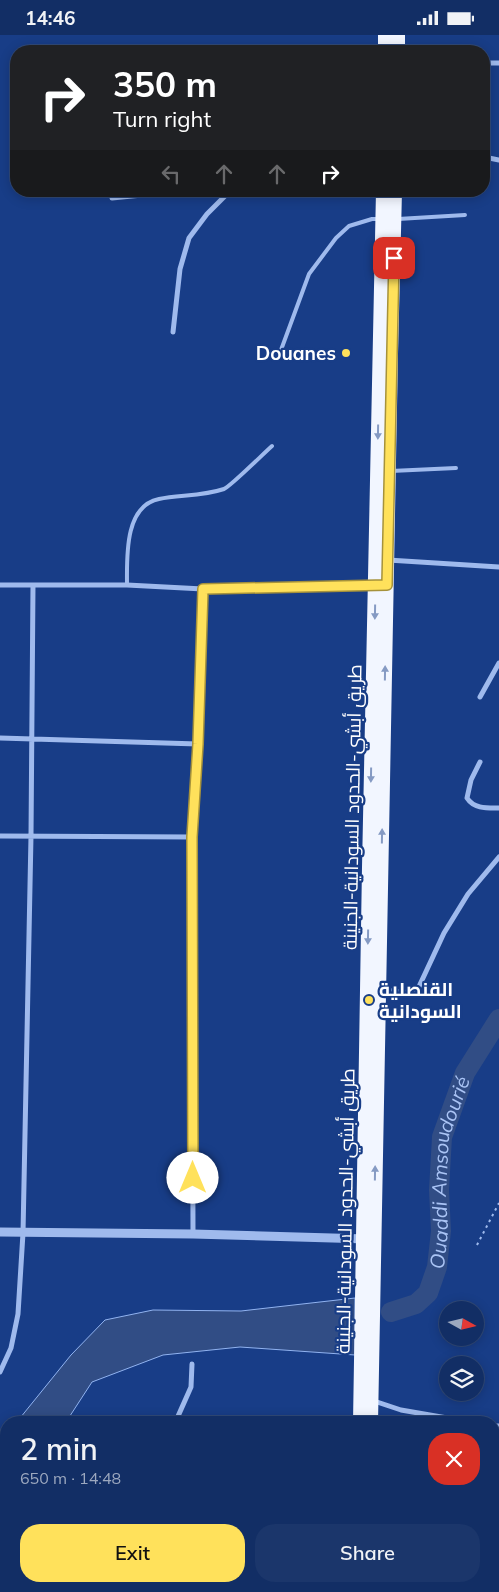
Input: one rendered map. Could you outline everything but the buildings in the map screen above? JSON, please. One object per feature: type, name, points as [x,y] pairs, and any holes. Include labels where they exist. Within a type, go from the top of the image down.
[{"type":"highway","name":"طريق أبشي-الحدود السودانية-الجنينة","points":[[362,1416],[366,1401],[389,219],[384,197]]},
{"type":"highway","points":[[381,585],[388,560],[389,219],[394,197]]},
{"type":"highway","points":[[368,1239],[379,990],[375,867]]},
{"type":"highway","points":[[366,1401],[369,1416]]},
{"type":"street","points":[[112,198],[122,197]]},
{"type":"street","points":[[173,332],[180,269],[189,238],[206,214],[224,197]]},
{"type":"street","points":[[388,560],[499,567]]},
{"type":"street","points":[[0,585],[127,585],[203,589],[381,585]]},
{"type":"street","points":[[0,1373],[11,1347],[18,1314],[23,1233],[31,837],[33,585]]},
{"type":"street","points":[[193,1234],[192,837],[198,744],[203,589]]},
{"type":"street","points":[[480,697],[499,663]]},
{"type":"street","points":[[0,737],[198,744]]},
{"type":"street","points":[[480,762],[471,780],[467,798],[470,803],[482,808],[499,809]]},
{"type":"street","points":[[0,836],[192,837]]},
{"type":"street","points":[[379,990],[416,993],[449,925],[468,894],[499,857]]},
{"type":"street","points":[[0,1233],[193,1234],[368,1239]]},
{"type":"street","points":[[177,1416],[191,1387],[192,1364]]},
{"type":"street","points":[[366,1401],[436,1416]]},
{"type":"lane","points":[[281,350],[309,274],[336,238],[350,226],[372,219],[465,215]]},
{"type":"lane","points":[[127,585],[128,543],[134,520],[144,505],[158,499],[184,497],[226,489],[272,446]]},
{"type":"lane","points":[[389,471],[456,468]]},
{"type":"path","points":[[477,1245],[499,1203]]},
{"type":"water","points":[[355,1298],[355,1355],[240,1347],[163,1355],[92,1382],[70,1416],[22,1416],[71,1355],[105,1320],[153,1310],[241,1311]]},
{"type":"waterway","name":"Ouaddi Amsoudourié","points":[[391,1312],[416,1304],[428,1293],[437,1267],[441,1231],[439,1190],[442,1137],[465,1073],[499,1019]]},
{"type":"place","name":"Douanes","points":[[346,353]]},
{"type":"place","name":"القنصلية السودانية","points":[[369,1000]]},
{"type":"route","points":[[193,1178],[192,837],[198,744],[203,589],[387,585],[394,258]]}]
